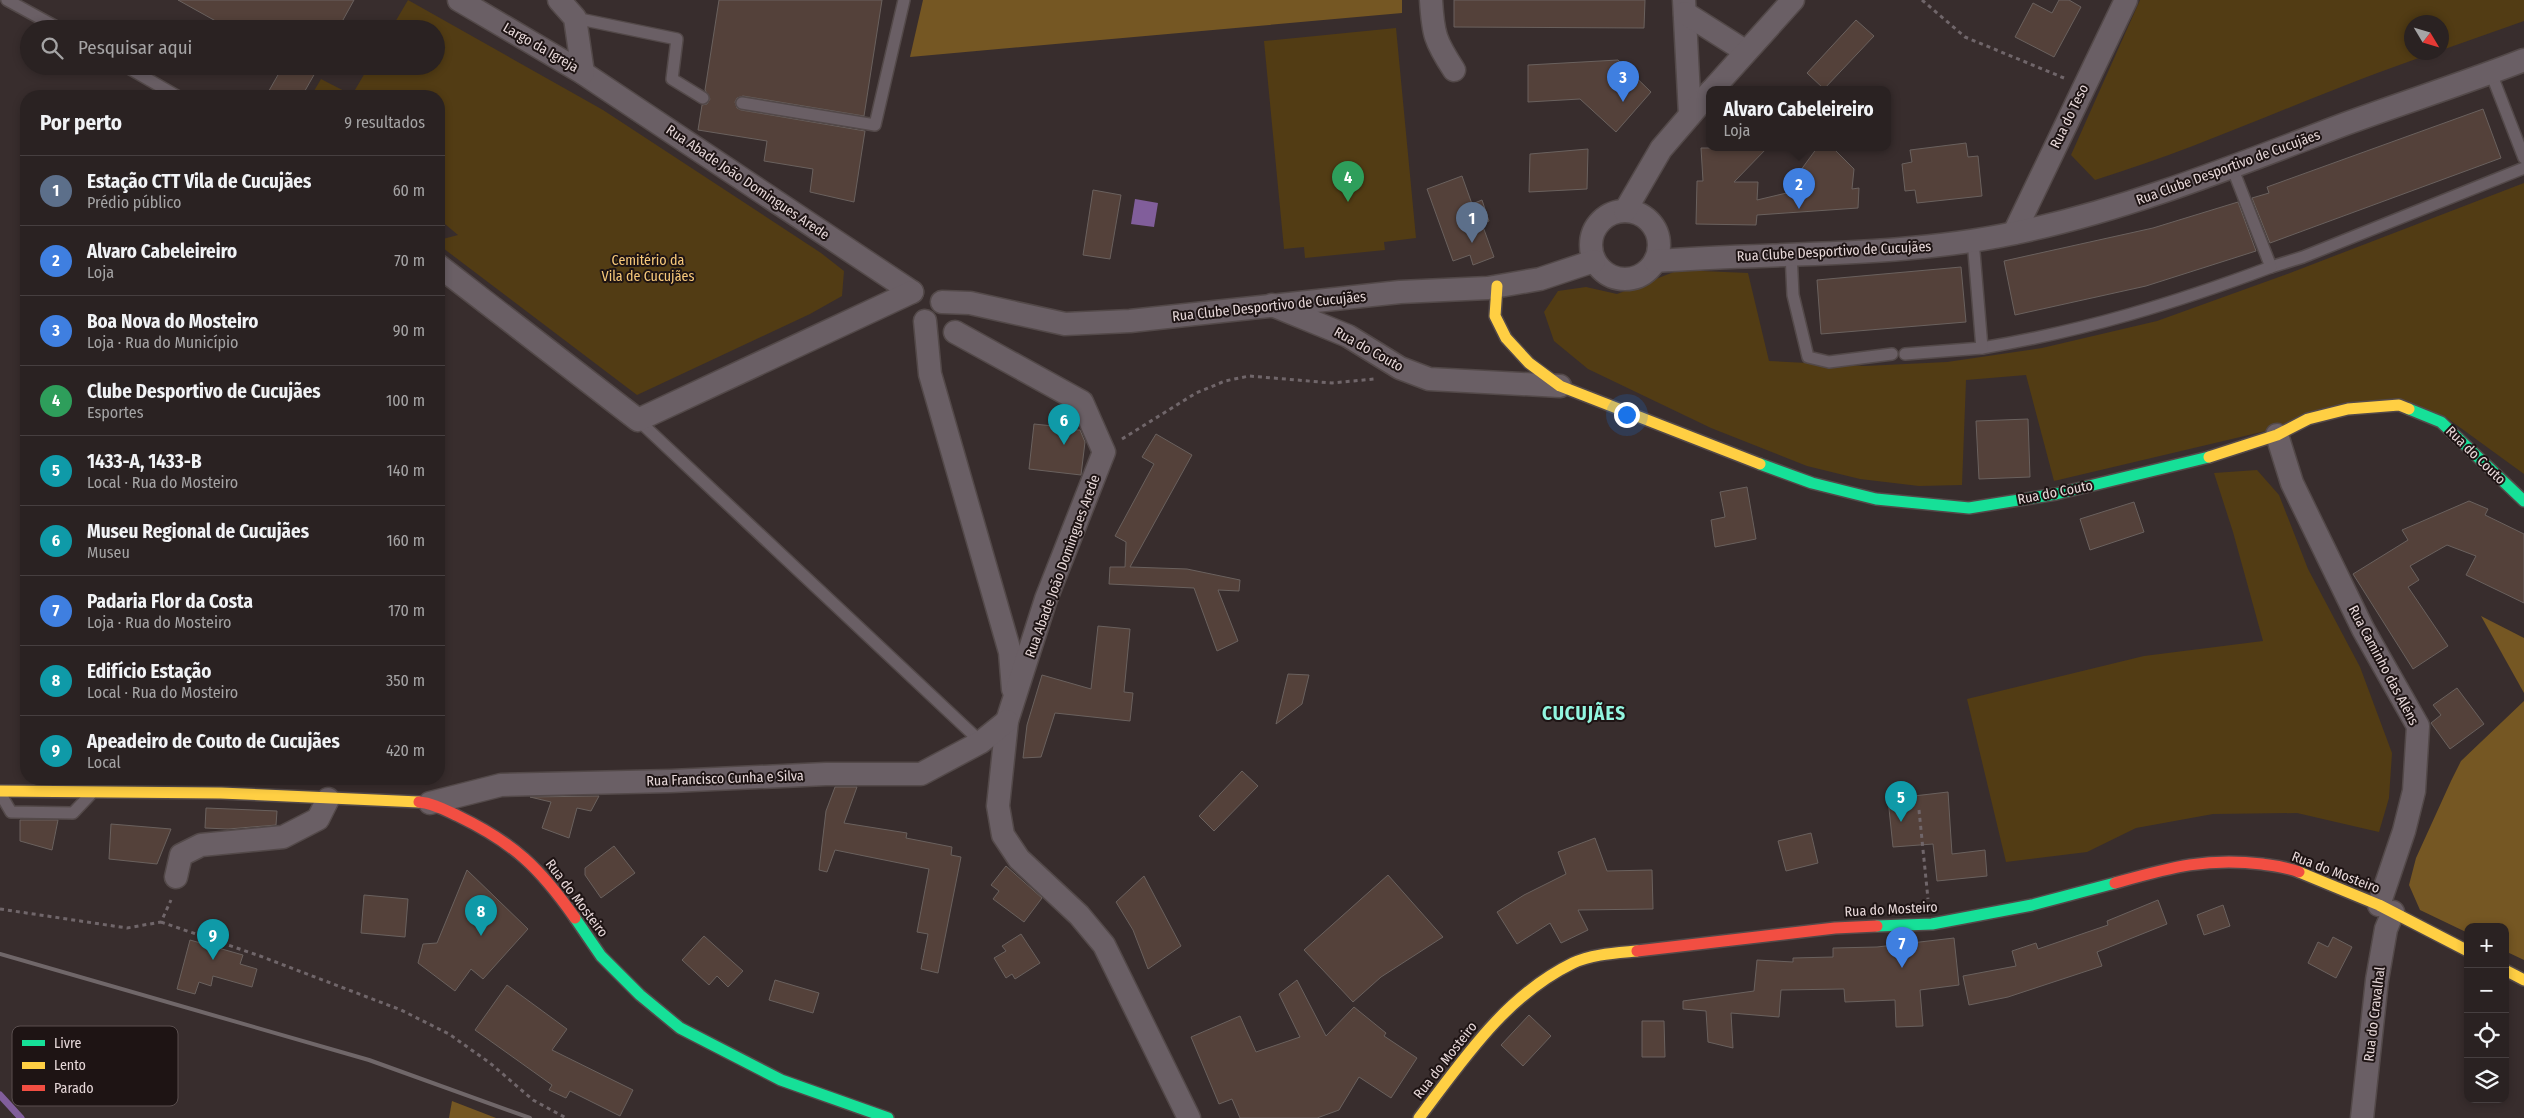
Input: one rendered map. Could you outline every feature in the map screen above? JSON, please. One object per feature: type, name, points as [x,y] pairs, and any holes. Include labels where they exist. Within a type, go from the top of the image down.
[{"type":"main road","name":"Rua do Couto","points":[[1497,286],[1495,316],[1506,338],[1529,363],[1560,386],[1812,483],[1876,499],[1969,508],[2056,494],[2205,458],[2277,435],[2308,419],[2340,411],[2399,405],[2441,422],[2524,501]]},
{"type":"main road","name":"Rua do Mosteiro","points":[[0,792],[221,793],[430,803],[485,828],[529,860],[553,886],[601,956],[640,995],[680,1028],[781,1080],[868,1114],[888,1118]]},
{"type":"main road","name":"Rua do Mosteiro","points":[[1419,1118],[1478,1039],[1524,994],[1574,962],[1602,955],[1835,928],[1932,924],[2032,905],[2159,871],[2201,862],[2237,861],[2288,867],[2386,908],[2464,949]]},
{"type":"main road","points":[[2509,972],[2524,980]]},
{"type":"street","name":"Largo da Igreja","points":[[459,0],[583,73]]},
{"type":"street","points":[[559,0],[575,18]]},
{"type":"street","points":[[1431,0],[1432,31],[1438,45],[1454,70]]},
{"type":"street","points":[[1715,86],[1793,0]]},
{"type":"street","name":"Rua do Teso","points":[[2014,233],[2126,0]]},
{"type":"street","points":[[1685,6],[1745,51]]},
{"type":"street","points":[[1685,6],[1690,116]]},
{"type":"street","name":"Largo da Igreja","points":[[575,18],[583,73]]},
{"type":"street","name":"Rua Clube Desportivo de Cucujães","points":[[1655,261],[1916,247],[2014,233],[2072,219],[2176,188],[2374,113],[2524,60]]},
{"type":"street","name":"Rua Abade João Domingues Arede","points":[[583,73],[912,292]]},
{"type":"street","points":[[1625,211],[1661,149],[1706,97]]},
{"type":"street","points":[[1625,211],[1647,218],[1654,227],[1658,238],[1655,261],[1648,271],[1637,277],[1625,279],[1613,277],[1602,271],[1594,261],[1591,250],[1591,238],[1595,228],[1608,216],[1625,211]]},
{"type":"street","name":"Rua Clube Desportivo de Cucujães","points":[[942,302],[970,303],[1065,324],[1130,321],[1400,292],[1497,286],[1540,279],[1594,261]]},
{"type":"street","points":[[445,271],[638,420],[912,292],[927,287],[940,294],[942,302],[939,314],[925,321]]},
{"type":"street","points":[[912,292],[912,310],[925,321],[930,374],[1010,652],[1014,699]]},
{"type":"street","name":"Rua do Couto","points":[[1271,305],[1348,336],[1400,368],[1429,379],[1560,386]]},
{"type":"street","name":"Rua Abade João Domingues Arede","points":[[955,332],[1082,402],[1104,452],[1046,599],[1007,721],[998,806],[1003,834],[1019,859],[1078,915],[1104,946],[1189,1118]]},
{"type":"street","name":"Rua Caminho das Aléns","points":[[2277,435],[2292,483],[2363,629],[2418,726],[2414,791],[2386,908]]},
{"type":"street","name":"Rua Francisco Cunha e Silva","points":[[430,803],[501,785],[671,781],[826,774],[921,774],[981,742],[1007,721]]},
{"type":"street","points":[[176,877],[181,855],[194,848],[201,845],[240,840],[283,837],[318,819],[328,799]]},
{"type":"street","name":"Rua do Cravalhal","points":[[2362,1118],[2377,980],[2386,929],[2386,908]]},
{"type":"lane","points":[[7,0],[44,20]]},
{"type":"lane","points":[[742,104],[875,125],[904,0]]},
{"type":"lane","points":[[575,18],[677,39],[672,79],[703,98]]},
{"type":"lane","points":[[2491,73],[2524,158]]},
{"type":"lane","points":[[141,75],[167,90]]},
{"type":"lane","points":[[2232,167],[2271,267]]},
{"type":"lane","points":[[1905,354],[1982,348],[2036,339],[2113,320],[2182,300],[2303,257],[2524,168]]},
{"type":"lane","points":[[1973,240],[1982,348]]},
{"type":"lane","points":[[1791,253],[1794,295],[1808,357],[1829,362],[1892,354]]},
{"type":"lane","points":[[638,420],[981,742]]},
{"type":"lane","points":[[0,792],[11,812],[73,813],[93,792]]},
{"type":"path","points":[[1922,0],[1965,37],[2083,86]]},
{"type":"path","points":[[1134,431],[1196,393],[1224,381],[1249,376],[1332,383],[1375,379]]},
{"type":"path","points":[[1919,810],[1932,924]]},
{"type":"path","points":[[161,922],[172,896],[176,877]]},
{"type":"path","points":[[0,909],[127,928],[161,922],[260,956],[401,1010],[441,1030],[490,1063],[532,1100],[566,1118]]},
{"type":"green space","name":"Cemitério da Vila de Cucujães","points":[[408,0],[443,20],[396,20]]},
{"type":"green space","points":[[2140,0],[2524,0],[2524,21],[2449,48],[2449,15],[2404,15],[2404,60],[2414,60],[2138,166],[2095,180],[2071,155]]},
{"type":"green space","name":"Cemitério da Vila de Cucujães","points":[[445,21],[603,110],[821,253],[844,271],[842,296],[810,314],[637,395],[445,250],[445,238],[458,235],[445,224],[445,90],[355,90],[364,75],[445,75]]},
{"type":"green space","points":[[1396,28],[1416,238],[1384,242],[1385,250],[1305,258],[1304,247],[1284,249],[1264,41]]},
{"type":"green space","name":"Cemitério da Vila de Cucujães","points":[[321,79],[342,90],[315,90]]},
{"type":"green space","points":[[2524,183],[2524,474],[2447,418],[2401,399],[2054,481],[2026,375],[1966,380],[1962,485],[1919,486],[1860,479],[1807,466],[1711,428],[1588,369],[1554,341],[1544,312],[1558,291],[1586,287],[1617,294],[1679,270],[1748,273],[1769,361],[1865,366],[1947,362],[2042,348],[2157,321],[2290,273]]},
{"type":"green space","points":[[2257,470],[2279,495],[2308,569],[2360,667],[2392,753],[2389,798],[2379,832],[2297,813],[2213,814],[2136,828],[2087,852],[2006,862],[1967,699],[2144,656],[2263,641],[2233,532],[2214,473]]},
{"type":"shaded area","points":[[923,0],[1402,0],[1402,13],[910,57]]},
{"type":"shaded area","points":[[1135,199],[1158,203],[1154,227],[1131,224]]},
{"type":"shaded area","points":[[2481,616],[2524,638],[2524,693]]},
{"type":"shaded area","points":[[2524,701],[2524,960],[2509,953],[2509,923],[2464,923],[2464,931],[2420,910],[2409,885],[2416,858],[2461,761]]},
{"type":"shaded area","points":[[452,1101],[496,1118],[449,1118]]},
{"type":"building","points":[[178,0],[354,0],[343,20],[214,20]]},
{"type":"building","points":[[719,0],[882,0],[864,116],[743,96],[737,98],[735,102],[737,108],[741,110],[865,131],[854,202],[810,192],[813,169],[764,161],[767,141],[698,130],[702,105],[707,104],[710,99],[705,90]]},
{"type":"building","points":[[1454,0],[1645,0],[1644,28],[1454,27]]},
{"type":"building","points":[[2059,0],[2069,0],[2081,7],[2054,57],[2015,37],[2033,3],[2052,13]]},
{"type":"building","points":[[1856,20],[1874,36],[1827,86],[1821,86],[1807,73]]},
{"type":"building","points":[[1618,60],[1651,92],[1616,132],[1580,99],[1528,102],[1528,65]]},
{"type":"building","points":[[278,75],[314,75],[305,90],[269,90]]},
{"type":"building","points":[[2483,109],[2501,158],[2270,243],[2252,198],[2269,193],[2267,187]]},
{"type":"building","points":[[1966,143],[1968,157],[1978,156],[1982,196],[1917,203],[1915,190],[1905,191],[1902,164],[1912,162],[1910,150]]},
{"type":"building","points":[[1701,148],[1706,148],[1706,151],[1764,151],[1734,182],[1758,182],[1757,200],[1795,191],[1795,178],[1815,151],[1836,151],[1854,169],[1852,189],[1859,188],[1858,208],[1757,215],[1756,225],[1696,224],[1697,181],[1703,181]]},
{"type":"building","points":[[1588,149],[1587,189],[1529,192],[1530,154]]},
{"type":"building","points":[[1462,176],[1472,204],[1482,200],[1489,221],[1482,224],[1494,257],[1473,265],[1470,255],[1453,261],[1427,189]]},
{"type":"building","points":[[1093,190],[1121,195],[1110,259],[1083,255]]},
{"type":"building","points":[[2238,202],[2256,251],[2146,286],[2015,315],[2004,261],[2153,228]]},
{"type":"building","points":[[1961,267],[1966,322],[1821,334],[1817,280]]},
{"type":"building","points":[[1054,415],[1074,417],[1074,430],[1080,430],[1085,442],[1081,475],[1029,469],[1034,424],[1053,426]]},
{"type":"building","points":[[2028,419],[2030,477],[1979,479],[1976,421]]},
{"type":"building","points":[[1156,434],[1192,455],[1130,567],[1187,569],[1240,580],[1239,591],[1218,590],[1238,641],[1217,651],[1194,588],[1109,584],[1110,567],[1125,567],[1126,542],[1115,536],[1154,464],[1142,457]]},
{"type":"building","points":[[1747,487],[1756,539],[1715,547],[1711,520],[1725,517],[1720,492]]},
{"type":"building","points":[[2469,501],[2488,509],[2485,515],[2524,534],[2524,603],[2466,575],[2476,556],[2447,545],[2410,566],[2419,580],[2408,587],[2448,646],[2413,669],[2353,574],[2408,540],[2402,530]]},
{"type":"building","points":[[2134,502],[2144,532],[2090,550],[2080,519]]},
{"type":"building","points":[[1098,626],[1130,629],[1124,692],[1133,693],[1130,721],[1055,713],[1041,757],[1023,758],[1027,725],[1042,675],[1091,689]]},
{"type":"building","points":[[1288,674],[1309,675],[1302,704],[1276,724]]},
{"type":"building","points":[[2457,688],[2484,724],[2450,749],[2431,723],[2441,715],[2433,705]]},
{"type":"building","points":[[1242,771],[1258,786],[1214,831],[1199,816]]},
{"type":"building","points":[[835,787],[857,787],[844,823],[907,833],[906,838],[952,847],[951,855],[961,857],[938,973],[921,969],[928,934],[917,932],[929,869],[835,850],[827,872],[819,870],[826,811]]},
{"type":"building","points":[[1948,792],[1952,854],[1985,850],[1987,876],[1937,881],[1933,844],[1893,847],[1888,799]]},
{"type":"building","points":[[599,796],[591,811],[577,808],[569,838],[542,828],[551,802],[530,797]]},
{"type":"building","points":[[206,808],[277,811],[276,825],[228,829],[205,828]]},
{"type":"building","points":[[20,820],[58,820],[52,850],[20,841]]},
{"type":"building","points":[[111,824],[171,829],[157,864],[109,859]]},
{"type":"building","points":[[1811,833],[1818,863],[1786,871],[1778,841]]},
{"type":"building","points":[[1595,838],[1607,871],[1652,870],[1653,909],[1578,910],[1588,930],[1561,943],[1550,923],[1517,944],[1497,912],[1524,895],[1566,874],[1558,852]]},
{"type":"building","points":[[614,846],[635,873],[601,898],[585,875],[585,868]]},
{"type":"building","points":[[1006,866],[1042,898],[1024,922],[993,899],[999,891],[991,885]]},
{"type":"building","points":[[467,870],[528,929],[483,979],[471,969],[455,991],[418,963],[423,944],[437,943]]},
{"type":"building","points":[[1388,875],[1443,937],[1381,977],[1353,1002],[1304,950]]},
{"type":"building","points":[[1144,876],[1181,946],[1148,969],[1133,930],[1116,902]]},
{"type":"building","points":[[364,895],[408,899],[405,937],[361,933]]},
{"type":"building","points":[[2158,900],[2167,924],[2097,952],[2102,966],[2008,997],[1969,1005],[1963,976],[2016,966],[2012,951],[2036,943],[2038,949],[2108,925],[2107,921]]},
{"type":"building","points":[[2223,905],[2230,926],[2204,935],[2197,915]]},
{"type":"building","points":[[1021,934],[1040,963],[1015,979],[1012,974],[1006,978],[994,958],[1006,951],[1002,946]]},
{"type":"building","points":[[704,936],[743,971],[728,987],[717,976],[709,985],[682,960]]},
{"type":"building","points":[[2333,937],[2352,947],[2336,978],[2308,963],[2318,942],[2328,947]]},
{"type":"building","points":[[1954,938],[1959,985],[1920,990],[1923,1026],[1896,1027],[1895,1000],[1845,1002],[1844,989],[1781,990],[1779,1017],[1731,1013],[1733,1048],[1708,1042],[1706,1011],[1683,1009],[1683,1001],[1754,991],[1757,960],[1793,962],[1793,958],[1833,957],[1833,948],[1877,947]]},
{"type":"building","points":[[190,940],[243,955],[240,964],[257,969],[252,987],[213,976],[211,986],[199,982],[195,994],[177,989]]},
{"type":"building","points":[[775,980],[819,993],[813,1013],[769,1000]]},
{"type":"building","points":[[1297,980],[1326,1036],[1354,1007],[1386,1033],[1384,1036],[1417,1058],[1391,1098],[1359,1077],[1339,1110],[1317,1118],[1240,1118],[1232,1099],[1219,1104],[1191,1037],[1240,1016],[1256,1052],[1300,1037],[1279,994]]},
{"type":"building","points":[[507,985],[567,1029],[552,1050],[633,1090],[620,1116],[570,1091],[566,1098],[549,1090],[552,1085],[475,1030]]},
{"type":"building","points":[[1529,1015],[1551,1036],[1523,1066],[1501,1045]]},
{"type":"building","points":[[1642,1021],[1664,1021],[1665,1057],[1642,1057]]},
{"type":"waterway","points":[[0,1095],[21,1118]]},
{"type":"railway","points":[[0,954],[369,1060],[530,1118]]},
{"type":"traffic: fast","points":[[2409,409],[2441,422],[2524,501]]},
{"type":"traffic: fast","points":[[1760,464],[1812,483],[1876,499],[1969,508],[2056,494],[2209,457]]},
{"type":"traffic: fast","points":[[1877,926],[1932,924],[2032,905],[2115,883]]},
{"type":"traffic: fast","points":[[575,918],[601,956],[640,995],[680,1028],[781,1080],[888,1118]]},
{"type":"traffic: slow","points":[[1497,286],[1495,316],[1506,338],[1529,363],[1560,386],[1760,464]]},
{"type":"traffic: slow","points":[[2209,457],[2277,435],[2308,419],[2348,409],[2399,405],[2409,409]]},
{"type":"traffic: slow","points":[[0,791],[221,793],[419,802]]},
{"type":"traffic: slow","points":[[2299,872],[2379,905],[2464,949]]},
{"type":"traffic: slow","points":[[1419,1118],[1469,1052],[1506,1011],[1526,993],[1549,977],[1580,960],[1604,954],[1637,951]]},
{"type":"traffic: slow","points":[[2509,972],[2524,980]]},
{"type":"traffic: jam","points":[[419,802],[434,805],[458,816],[495,836],[510,847],[524,858],[550,885],[575,918]]},
{"type":"traffic: jam","points":[[2115,883],[2170,869],[2205,863],[2242,862],[2285,868],[2299,872]]},
{"type":"traffic: jam","points":[[1637,951],[1835,928],[1877,926]]},
{"type":"place","name":"Boa Nova do Mosteiro","points":[[1623,102]]},
{"type":"place","name":"Clube Desportivo de Cucujães","points":[[1348,202]]},
{"type":"place","name":"Alvaro Cabeleireiro","points":[[1799,209]]},
{"type":"place","name":"Estação CTT Vila de Cucujães","points":[[1472,243]]},
{"type":"place","name":"Museu Regional de Cucujães","points":[[1064,445]]},
{"type":"place","name":"1433-A, 1433-B","points":[[1901,822]]},
{"type":"place","name":"Edifício Estação","points":[[481,936]]},
{"type":"place","name":"Apeadeiro de Couto de Cucujães","points":[[213,960]]},
{"type":"place","name":"Padaria Flor da Costa","points":[[1902,968]]},
{"type":"district","name":"CUCUJÃES","points":[[1584,713]]}]
